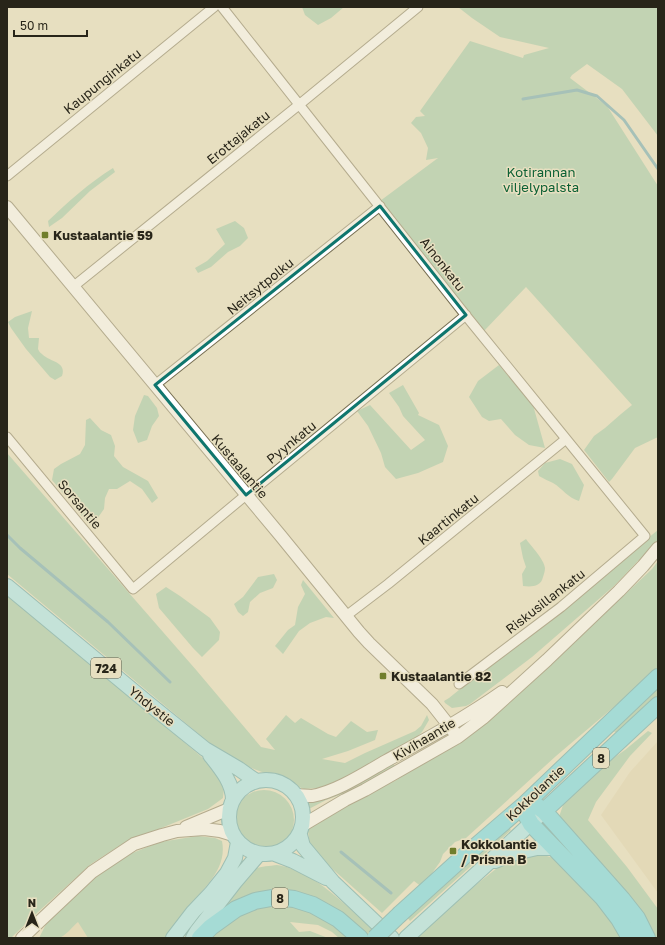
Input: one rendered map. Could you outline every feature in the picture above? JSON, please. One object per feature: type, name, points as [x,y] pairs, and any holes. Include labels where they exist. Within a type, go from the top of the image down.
[{"type":"highway","name":"Kokkolantie","points":[[375,938],[462,858],[525,804],[658,677]]},
{"type":"highway","name":"Kokkolantie","points":[[544,811],[658,705]]},
{"type":"highway","points":[[630,938],[619,919],[603,898],[531,824],[525,813],[525,804],[534,804],[544,811],[626,904],[637,918],[647,938]]},
{"type":"highway","name":"8","points":[[200,938],[211,927],[236,909],[255,901],[277,898],[294,899],[313,905],[338,919],[360,938]]},
{"type":"main road","name":"Kustaalantie","points":[[7,207],[346,616],[369,643],[432,704],[458,737]]},
{"type":"main road","name":"Kivihaantie","points":[[302,830],[345,800],[458,737],[483,718],[547,660],[619,591],[658,548]]},
{"type":"main road","name":"Yhdystie","points":[[7,586],[205,749],[256,781]]},
{"type":"main road","name":"Kivihaantie","points":[[296,795],[311,796],[327,792],[353,780],[449,726],[478,708],[547,660]]},
{"type":"main road","name":"Yhdystie","points":[[205,749],[227,778],[233,792],[231,805]]},
{"type":"main road","points":[[173,938],[193,912],[227,873],[235,858],[235,838],[229,822],[231,805],[242,788],[256,781],[265,780],[274,780],[282,783],[290,788],[296,795],[302,804],[304,814],[302,830],[303,846],[333,882],[392,938]]},
{"type":"main road","points":[[177,831],[231,805]]},
{"type":"main road","name":"Kokkolantie","points":[[406,938],[544,811]]},
{"type":"main road","points":[[22,938],[92,872],[134,844],[177,831],[204,829],[220,831],[235,838],[248,850],[259,854],[275,854],[333,882]]},
{"type":"main road","points":[[275,854],[288,848],[297,840],[302,830]]},
{"type":"main road","points":[[486,865],[515,853],[537,848],[555,848]]},
{"type":"main road","points":[[193,938],[230,888],[259,854]]},
{"type":"street","name":"Kaupunginkatu","points":[[7,176],[214,7]]},
{"type":"street","name":"Ainonkatu","points":[[222,7],[466,316],[646,536]]},
{"type":"street","name":"Erottajakatu","points":[[74,286],[418,7]]},
{"type":"street","name":"Neitsytpolku","points":[[155,385],[380,206]]},
{"type":"street","name":"Pyynkatu","points":[[133,589],[466,316]]},
{"type":"street","name":"Sorsantie","points":[[7,437],[133,589]]},
{"type":"street","name":"Kaartinkatu","points":[[346,616],[388,584],[566,439]]},
{"type":"street","name":"Riskusillankatu","points":[[459,684],[561,607],[646,536]]},
{"type":"highlighted area","points":[[380,206],[466,315],[246,495],[155,385]]},
{"type":"shaded area","points":[[658,741],[658,893],[601,815],[630,772]]},
{"type":"shaded area","points":[[73,901],[101,938],[39,938]]},
{"type":"green space","points":[[302,7],[344,7],[331,18],[318,25],[305,15]]},
{"type":"green space","name":"Kotirannan viljelypalsta","points":[[458,7],[658,7],[658,136],[622,89],[587,64],[570,78],[607,106],[658,186],[658,437],[635,448],[609,482],[584,450],[594,436],[632,405],[526,287],[484,331],[380,201],[438,158],[426,160],[428,148],[421,133],[411,123],[416,117],[425,116],[420,111],[470,41],[523,58],[524,55],[549,48],[500,37]]},
{"type":"green space","points":[[113,168],[115,172],[90,191],[62,218],[49,227],[48,221],[63,207],[87,186]]},
{"type":"green space","points":[[235,221],[244,228],[248,238],[240,246],[228,252],[211,267],[198,273],[195,268],[207,261],[225,244],[216,229]]},
{"type":"green space","points":[[32,311],[28,328],[29,338],[39,338],[38,349],[40,352],[45,357],[56,362],[62,367],[62,376],[55,380],[50,377],[26,349],[8,322],[15,317]]},
{"type":"green space","points":[[499,365],[533,405],[545,448],[529,445],[515,435],[501,419],[489,421],[482,417],[469,397],[478,381]]},
{"type":"green space","points":[[403,385],[419,413],[418,415],[439,425],[448,446],[443,462],[418,473],[396,479],[385,467],[381,453],[368,426],[357,411],[370,405],[411,450],[425,440],[403,416],[399,407],[389,393]]},
{"type":"green space","points":[[144,395],[148,396],[157,408],[159,416],[152,426],[147,440],[138,443],[133,430],[135,416]]},
{"type":"green space","points":[[90,418],[101,430],[111,435],[115,446],[114,456],[123,467],[148,481],[158,498],[152,503],[142,489],[130,481],[117,489],[109,489],[105,498],[104,509],[92,526],[80,514],[73,498],[63,493],[52,480],[54,469],[80,454],[85,445],[86,420]]},
{"type":"green space","points":[[7,453],[197,671],[261,747],[275,750],[266,739],[286,715],[295,723],[301,718],[336,737],[351,721],[367,732],[378,730],[375,740],[348,751],[322,759],[345,763],[415,731],[421,726],[427,715],[429,720],[422,732],[410,744],[347,778],[319,788],[304,789],[249,767],[212,745],[7,574]]},
{"type":"green space","points":[[560,459],[572,464],[584,485],[579,501],[572,498],[557,485],[539,476],[538,471],[545,463]]},
{"type":"green space","points":[[658,530],[658,540],[615,585],[532,657],[470,704],[452,708],[445,703],[444,701]]},
{"type":"green space","points":[[526,539],[544,564],[545,568],[542,580],[538,585],[523,586],[522,574],[526,567],[520,543]]},
{"type":"green space","points":[[658,561],[658,667],[556,756],[466,838],[455,842],[443,854],[440,862],[422,887],[414,881],[382,913],[328,865],[310,846],[308,831],[312,825],[334,809],[395,781],[495,716],[652,569]]},
{"type":"green space","points":[[274,574],[277,580],[273,588],[260,593],[250,602],[248,612],[243,616],[238,612],[234,604],[243,597],[258,577]]},
{"type":"green space","points":[[303,580],[334,618],[326,617],[310,623],[299,631],[283,654],[275,646],[288,630],[295,625],[298,607],[305,594],[301,585]]},
{"type":"green space","points":[[166,587],[210,618],[220,632],[219,640],[202,657],[159,608],[156,594]]},
{"type":"green space","points":[[7,592],[215,769],[224,787],[223,798],[208,809],[122,844],[91,864],[11,938],[7,938]]},
{"type":"green space","points":[[658,686],[658,696],[619,733],[614,732],[634,708]]},
{"type":"green space","points":[[648,731],[652,733],[630,756],[596,802],[588,820],[627,867],[658,909],[658,938],[652,938],[559,817],[563,805],[595,771],[625,750]]},
{"type":"green space","points":[[393,764],[395,766],[356,789],[326,800],[307,810],[304,804],[350,786]]},
{"type":"green space","points":[[258,790],[270,790],[286,798],[292,808],[294,820],[292,832],[286,842],[270,850],[258,850],[242,842],[234,826],[234,814],[242,798]]},
{"type":"green space","points":[[507,825],[511,830],[410,921],[407,917]]},
{"type":"green space","points":[[198,836],[215,838],[222,841],[223,852],[221,862],[211,880],[181,915],[167,938],[88,938],[78,922],[61,937],[39,938],[46,924],[91,879],[130,854],[160,842]]},
{"type":"green space","points":[[541,854],[559,860],[609,914],[626,938],[416,938],[468,891],[506,861]]},
{"type":"green space","points":[[277,865],[301,873],[326,888],[350,908],[381,938],[368,938],[305,896],[221,912],[236,889],[250,872],[260,867]]},
{"type":"green space","points":[[292,903],[318,913],[351,938],[339,938],[332,932],[318,925],[290,922],[299,932],[310,931],[328,938],[207,938],[252,908]]},
{"type":"waterway","points":[[523,99],[577,90],[597,96],[624,120],[658,169]]},
{"type":"waterway","points":[[7,535],[20,548],[108,622],[170,682]]},
{"type":"waterway","points":[[341,852],[391,893]]},
{"type":"place","name":"Kustaalantie 59","points":[[45,235]]},
{"type":"place","name":"Kustaalantie 82","points":[[383,676]]},
{"type":"place","name":"Kokkolantie / Prisma B","points":[[453,851]]}]
